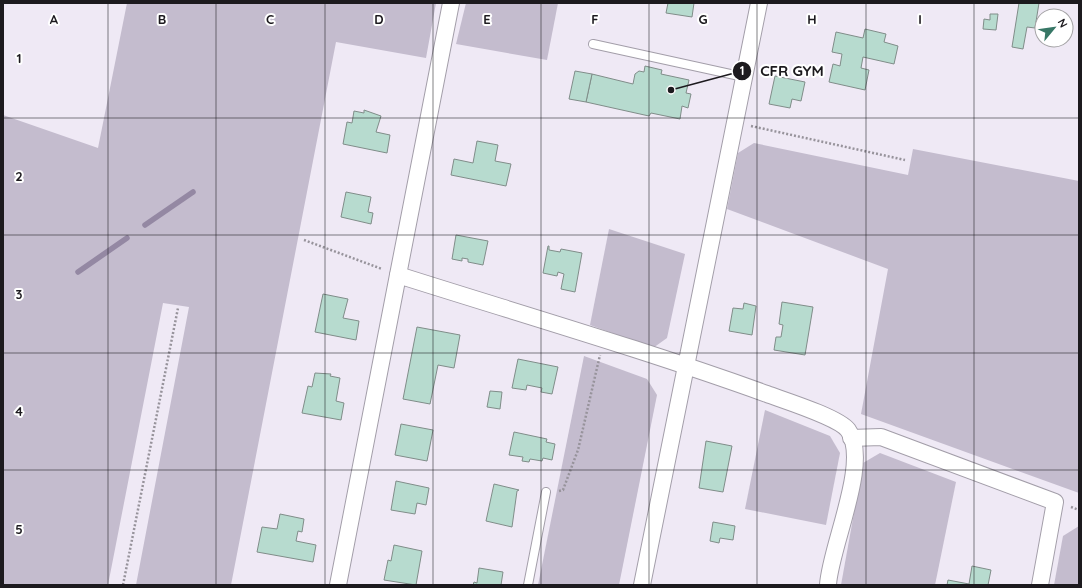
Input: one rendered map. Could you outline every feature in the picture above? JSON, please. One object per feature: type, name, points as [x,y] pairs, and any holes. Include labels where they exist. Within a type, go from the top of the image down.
[{"type":"street","points":[[338,585],[451,3]]},
{"type":"street","points":[[642,585],[685,364],[759,3]]},
{"type":"street","points":[[398,275],[685,364],[822,414],[848,429],[855,447],[855,468],[828,585]]},
{"type":"street","points":[[851,438],[881,437],[1055,502],[1040,585]]},
{"type":"lane","points":[[593,44],[744,77]]},
{"type":"lane","points":[[528,585],[546,492]]},
{"type":"path","points":[[735,122],[905,160]]},
{"type":"path","points":[[304,240],[398,275]]},
{"type":"path","points":[[123,585],[178,308]]},
{"type":"path","points":[[546,492],[563,490],[578,450],[604,340]]},
{"type":"shaded area","points":[[127,3],[436,3],[426,58],[336,42],[231,585],[136,585],[189,307],[163,303],[108,585],[3,585],[3,115],[98,148]]},
{"type":"shaded area","points":[[466,3],[558,3],[547,60],[456,44]]},
{"type":"shaded area","points":[[754,143],[908,175],[913,149],[1079,181],[1079,493],[861,414],[888,269],[727,209],[738,153]]},
{"type":"shaded area","points":[[609,229],[685,254],[667,338],[653,348],[590,325]]},
{"type":"shaded area","points":[[584,356],[647,379],[657,395],[619,585],[538,585]]},
{"type":"shaded area","points":[[765,410],[830,436],[840,453],[826,525],[745,509]]},
{"type":"shaded area","points":[[880,453],[956,482],[935,585],[841,585],[863,463]]},
{"type":"shaded area","points":[[1079,526],[1079,585],[1054,585],[1063,536]]},
{"type":"building","points":[[668,3],[694,3],[692,17],[666,13]]},
{"type":"building","points":[[1019,3],[1039,3],[1038,8],[1034,8],[1034,28],[1027,27],[1023,49],[1012,47]]},
{"type":"building","points":[[990,14],[998,14],[996,30],[983,29],[984,19],[990,20]]},
{"type":"building","points":[[865,29],[886,34],[884,42],[898,46],[894,64],[863,57],[861,68],[869,70],[865,90],[829,82],[833,64],[840,66],[842,54],[832,52],[836,32],[863,38]]},
{"type":"building","points":[[645,66],[662,70],[661,74],[689,80],[686,93],[691,94],[688,108],[682,106],[680,119],[651,113],[649,116],[586,102],[592,74],[633,84],[635,74],[639,71],[644,72]]},
{"type":"building","points":[[575,71],[592,74],[586,102],[569,99]]},
{"type":"building","points":[[775,76],[805,82],[801,101],[792,99],[790,108],[769,104]]},
{"type":"building","points":[[364,110],[381,116],[376,132],[390,135],[387,153],[343,144],[347,122],[352,123],[354,111],[364,113]]},
{"type":"building","points":[[477,141],[498,145],[495,161],[511,164],[506,186],[451,175],[454,159],[473,163]]},
{"type":"building","points":[[346,192],[371,197],[368,212],[373,213],[371,224],[341,217]]},
{"type":"building","points":[[456,235],[488,241],[483,265],[468,262],[468,259],[462,258],[462,261],[452,259]]},
{"type":"building","points":[[548,246],[549,250],[560,252],[561,249],[582,253],[575,292],[561,289],[564,274],[558,272],[557,276],[543,273]]},
{"type":"building","points":[[323,294],[348,299],[343,318],[359,321],[356,340],[315,332]]},
{"type":"building","points":[[782,302],[813,307],[805,355],[774,350],[776,337],[781,337],[783,325],[779,324]]},
{"type":"building","points":[[744,303],[756,306],[752,335],[729,331],[733,308],[743,309]]},
{"type":"building","points":[[417,327],[460,335],[454,368],[438,365],[430,404],[403,399]]},
{"type":"building","points":[[518,359],[558,367],[552,394],[541,392],[542,388],[527,385],[526,390],[512,388]]},
{"type":"building","points":[[315,373],[331,374],[330,376],[340,378],[336,401],[344,403],[341,420],[302,413],[308,386],[312,387]]},
{"type":"building","points":[[490,391],[502,392],[500,409],[487,407]]},
{"type":"building","points":[[401,424],[433,430],[427,461],[395,455]]},
{"type":"building","points":[[514,432],[547,439],[546,442],[555,444],[552,460],[543,458],[542,461],[530,459],[529,462],[522,461],[523,457],[509,455]]},
{"type":"building","points":[[706,441],[732,446],[723,492],[699,488]]},
{"type":"building","points":[[396,481],[429,488],[426,505],[417,503],[415,514],[391,510]]},
{"type":"building","points":[[494,484],[519,490],[517,491],[512,527],[486,521]]},
{"type":"building","points":[[280,514],[304,519],[302,532],[298,531],[296,541],[316,545],[313,562],[257,552],[262,527],[277,529]]},
{"type":"building","points":[[713,522],[735,526],[733,540],[720,538],[719,543],[710,541]]},
{"type":"building","points":[[394,545],[422,551],[416,585],[384,580],[388,560],[391,561]]},
{"type":"building","points":[[972,566],[991,570],[988,585],[947,585],[948,580],[969,584]]},
{"type":"building","points":[[479,568],[503,572],[501,585],[473,585],[474,582],[477,583]]},
{"type":"waterway","points":[[145,225],[193,192]]},
{"type":"waterway","points":[[78,272],[127,238]]},
{"type":"place","name":"CFR GYM","points":[[671,90]]}]
